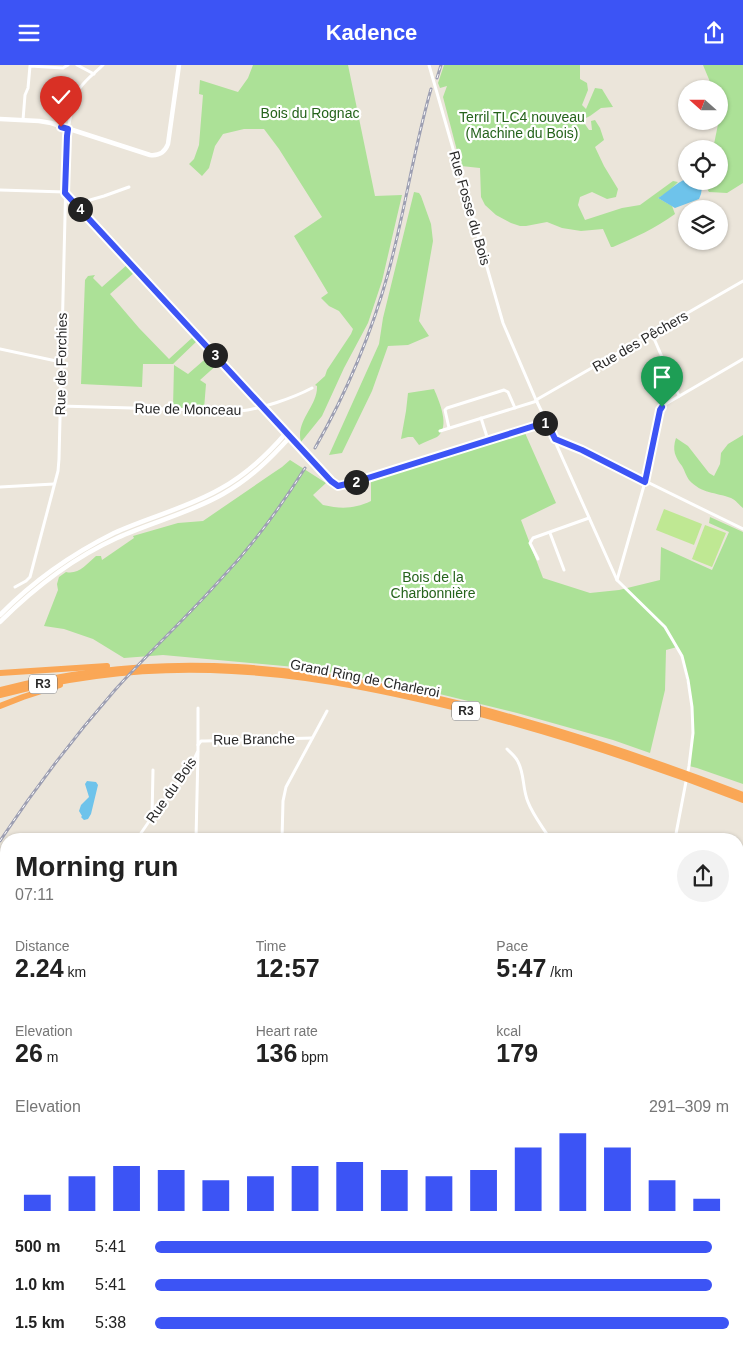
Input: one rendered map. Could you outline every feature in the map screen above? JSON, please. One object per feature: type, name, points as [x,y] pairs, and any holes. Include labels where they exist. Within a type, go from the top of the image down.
[{"type":"highway","points":[[0,673],[135,664],[145,666]]},
{"type":"highway","name":"Grand Ring de Charleroi","points":[[0,690],[66,675],[145,666],[256,667],[321,675],[474,707],[566,733],[657,763],[743,795]]},
{"type":"highway","name":"Grand Ring de Charleroi","points":[[0,695],[36,686],[87,677],[145,671],[232,671],[299,677],[377,690],[456,708],[565,738],[656,767],[743,800]]},
{"type":"highway","points":[[0,706],[42,690],[87,677]]},
{"type":"main road","points":[[0,119],[42,121],[150,155],[158,155],[165,150],[168,141],[179,65]]},
{"type":"main road","points":[[0,615],[40,579],[88,547],[127,527],[207,495],[233,481],[256,465],[288,435]]},
{"type":"main road","points":[[0,622],[32,592],[91,551],[129,532],[210,501],[236,486],[259,470],[288,435]]},
{"type":"street","points":[[23,120],[30,66],[63,68],[68,65]]},
{"type":"street","points":[[78,65],[94,74],[103,65]]},
{"type":"street","name":"Rue Fosse du Bois","points":[[429,65],[503,323],[617,580]]},
{"type":"street","name":"Rue de Forchies","points":[[15,587],[30,577],[58,471],[67,136],[77,95],[83,85],[94,74]]},
{"type":"street","points":[[76,204],[129,187]]},
{"type":"street","points":[[0,190],[65,193],[288,435],[338,486],[547,422]]},
{"type":"street","name":"Rue des Pêchers","points":[[440,431],[536,400],[743,281]]},
{"type":"street","points":[[652,334],[678,396]]},
{"type":"street","points":[[0,349],[61,362]]},
{"type":"street","points":[[676,833],[689,766],[692,733],[692,707],[688,681],[682,656],[665,627],[617,580],[645,482],[660,410],[678,396],[743,359]]},
{"type":"street","name":"Rue de Monceau","points":[[60,406],[240,411],[262,407],[312,388]]},
{"type":"street","points":[[449,428],[445,410],[447,408],[504,390],[508,392],[515,408]]},
{"type":"street","points":[[482,418],[488,441]]},
{"type":"street","points":[[555,439],[582,450],[743,529]]},
{"type":"street","points":[[0,487],[54,484]]},
{"type":"street","points":[[538,559],[530,543],[534,538],[589,518]]},
{"type":"street","points":[[550,533],[564,570]]},
{"type":"street","name":"Rue du Bois","points":[[141,833],[189,770],[198,751],[198,708]]},
{"type":"street","points":[[282,833],[284,792],[327,711]]},
{"type":"street","name":"Rue Branche","points":[[198,745],[200,741],[312,738]]},
{"type":"street","points":[[507,749],[517,759],[524,781],[527,800],[532,812],[546,833]]},
{"type":"street","points":[[196,833],[198,751]]},
{"type":"street","points":[[152,817],[153,770]]},
{"type":"green space","name":"Bois du Rognac","points":[[253,65],[348,65],[375,196],[402,195],[382,281],[368,323],[344,368],[322,416],[301,442],[301,427],[314,400],[317,386],[315,385],[325,376],[353,329],[339,311],[329,306],[321,298],[328,293],[294,236],[322,217],[279,149],[264,129],[244,129],[223,134],[215,146],[209,168],[202,176],[189,164],[194,159],[199,145],[203,95],[199,94],[200,80],[238,92],[248,78]]},
{"type":"green space","name":"Terril TLC4 nouveau (Machine du Bois)","points":[[444,65],[580,65],[580,79],[587,83],[588,90],[582,105],[586,109],[595,88],[602,89],[613,107],[601,108],[582,120],[589,130],[592,130],[591,121],[595,120],[600,128],[604,140],[595,147],[618,189],[616,197],[607,199],[592,192],[580,197],[578,205],[585,220],[622,208],[640,205],[673,181],[678,182],[667,193],[658,198],[672,206],[675,214],[653,228],[613,247],[611,247],[603,229],[581,231],[562,228],[547,222],[520,226],[496,215],[485,205],[481,197],[480,168],[461,166],[443,97],[447,86],[440,88],[438,83]]},
{"type":"green space","points":[[703,65],[743,65],[743,183],[727,193],[709,192],[708,190],[728,190],[728,140],[715,140],[717,130],[728,130],[728,80],[709,80]]},
{"type":"green space","points":[[414,192],[419,193],[421,196],[431,224],[433,241],[419,321],[429,336],[408,345],[388,346],[372,391],[342,453],[329,455],[379,344],[383,318]]},
{"type":"green space","points":[[128,264],[135,272],[110,294],[139,328],[169,359],[194,336],[198,340],[173,364],[143,364],[142,387],[81,384],[85,280],[88,276],[95,275],[93,278],[102,287]]},
{"type":"green space","points":[[211,354],[219,363],[200,380],[206,384],[204,409],[173,408],[174,365],[188,374]]},
{"type":"green space","points":[[434,389],[443,414],[444,421],[441,433],[437,437],[419,445],[413,437],[401,439],[408,393]]},
{"type":"green space","name":"Bois de la Charbonnière","points":[[525,433],[556,503],[521,520],[543,578],[590,593],[619,590],[660,580],[661,547],[712,570],[729,532],[709,523],[710,517],[743,532],[743,784],[689,766],[693,733],[692,707],[682,656],[677,647],[666,650],[665,690],[650,753],[613,740],[517,713],[411,687],[306,668],[163,655],[124,658],[93,639],[64,629],[44,626],[58,590],[59,577],[66,572],[70,573],[78,570],[96,556],[101,556],[102,560],[134,538],[133,536],[178,523],[203,521],[290,460],[326,483],[313,495],[323,505],[336,507],[359,506],[371,501],[371,481]]},
{"type":"green space","points":[[743,435],[743,508],[731,498],[694,485],[678,460],[674,446],[676,438],[688,446],[709,473],[714,476],[720,464],[721,453],[728,444]]},
{"type":"green space","points":[[664,509],[702,524],[694,545],[656,530]]},
{"type":"green space","points":[[705,525],[726,533],[712,567],[692,559]]},
{"type":"water","points":[[678,184],[678,190],[702,190],[699,199],[678,200],[678,207],[675,208],[658,198]]},
{"type":"water","points":[[87,781],[96,782],[98,785],[91,814],[88,819],[84,820],[79,811],[81,805],[89,797],[85,784]]},
{"type":"railway","points":[[437,78],[441,65]]},
{"type":"railway","points":[[315,448],[338,405],[358,361],[375,316],[395,247],[431,89]]},
{"type":"railway","points":[[6,833],[84,726],[115,690],[243,554],[276,512],[305,468]]},
{"type":"route","points":[[61,127],[68,129],[65,193],[331,481],[338,486],[547,422],[555,439],[582,450],[645,482],[662,407]]}]
